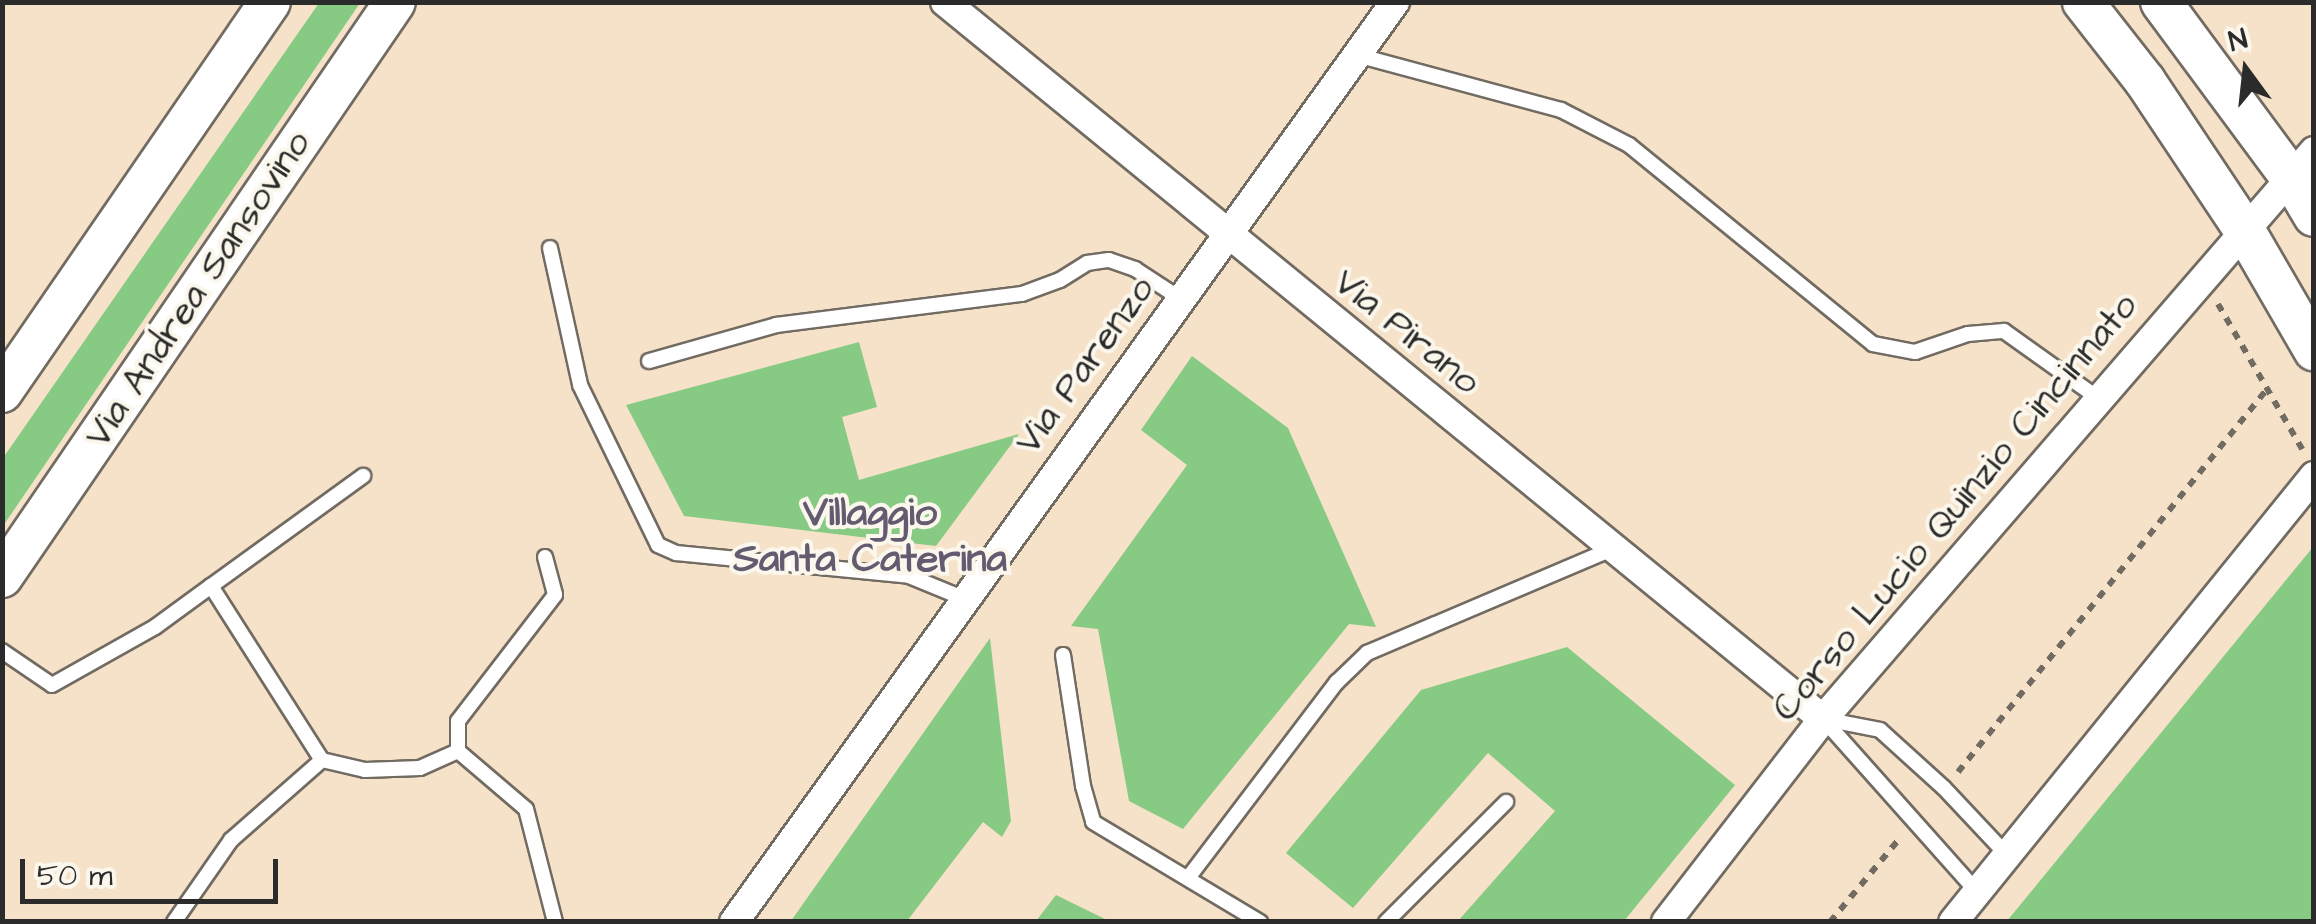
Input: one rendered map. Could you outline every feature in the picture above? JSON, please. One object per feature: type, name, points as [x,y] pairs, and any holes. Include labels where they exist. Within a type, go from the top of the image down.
[{"type":"main road","points":[[2,392],[270,2]]},
{"type":"main road","name":"Via Andrea Sansovino","points":[[2,577],[395,2]]},
{"type":"main road","points":[[2083,2],[2145,81],[2245,231],[2314,350]]},
{"type":"main road","points":[[2161,2],[2303,165],[2314,216]]},
{"type":"street","name":"Via Pirano","points":[[945,2],[1226,236],[1824,719]]},
{"type":"street","name":"Via Parenzo","points":[[734,922],[963,598],[1395,2]]},
{"type":"street","name":"Corso Lucio Quinzio Cincinnato","points":[[1666,922],[1824,719],[2202,276],[2303,165]]},
{"type":"street","points":[[1953,922],[2309,465]]},
{"type":"lane","points":[[1356,56],[1561,110],[1630,144],[1873,344],[1915,352],[1968,334],[2004,331],[2048,358],[2098,398]]},
{"type":"lane","points":[[550,248],[580,384],[658,545],[676,553],[909,576],[963,598]]},
{"type":"lane","points":[[649,361],[776,325],[1022,294],[1060,280],[1087,263],[1109,260],[1135,269],[1181,299]]},
{"type":"lane","points":[[2,651],[52,685],[156,627],[363,476]]},
{"type":"lane","points":[[1188,878],[1337,682],[1367,653],[1612,548]]},
{"type":"lane","points":[[545,558],[555,595],[458,720],[458,751],[526,809],[555,922]]},
{"type":"lane","points":[[211,586],[322,760],[365,770],[420,768],[458,751]]},
{"type":"lane","points":[[1063,654],[1083,786],[1094,822],[1260,922]]},
{"type":"lane","points":[[1824,719],[1880,730],[1944,788],[2007,855]]},
{"type":"lane","points":[[1824,719],[1977,892]]},
{"type":"lane","points":[[174,922],[231,840],[322,760]]},
{"type":"lane","points":[[1386,922],[1506,802]]},
{"type":"path","points":[[2202,276],[2309,465]]},
{"type":"path","points":[[1944,788],[2268,388]]},
{"type":"path","points":[[1830,922],[1913,823]]},
{"type":"green space","points":[[319,3],[360,3],[3,526],[3,458]]},
{"type":"green space","points":[[859,342],[877,407],[842,417],[859,480],[1019,434],[936,546],[684,516],[626,405]]},
{"type":"green space","points":[[1192,356],[1288,428],[1376,627],[1349,624],[1183,829],[1129,801],[1098,629],[1071,626],[1187,465],[1141,430]]},
{"type":"green space","points":[[2313,547],[2313,921],[2007,921]]},
{"type":"green space","points":[[990,638],[1011,821],[1002,837],[983,822],[907,921],[791,921]]},
{"type":"green space","points":[[1567,647],[1735,785],[1624,921],[1458,921],[1555,811],[1488,753],[1353,908],[1286,853],[1421,690]]},
{"type":"green space","points":[[1056,895],[1109,921],[1036,921]]},
{"type":"district","name":"Villaggio Santa Caterina","points":[[870,537]]}]
